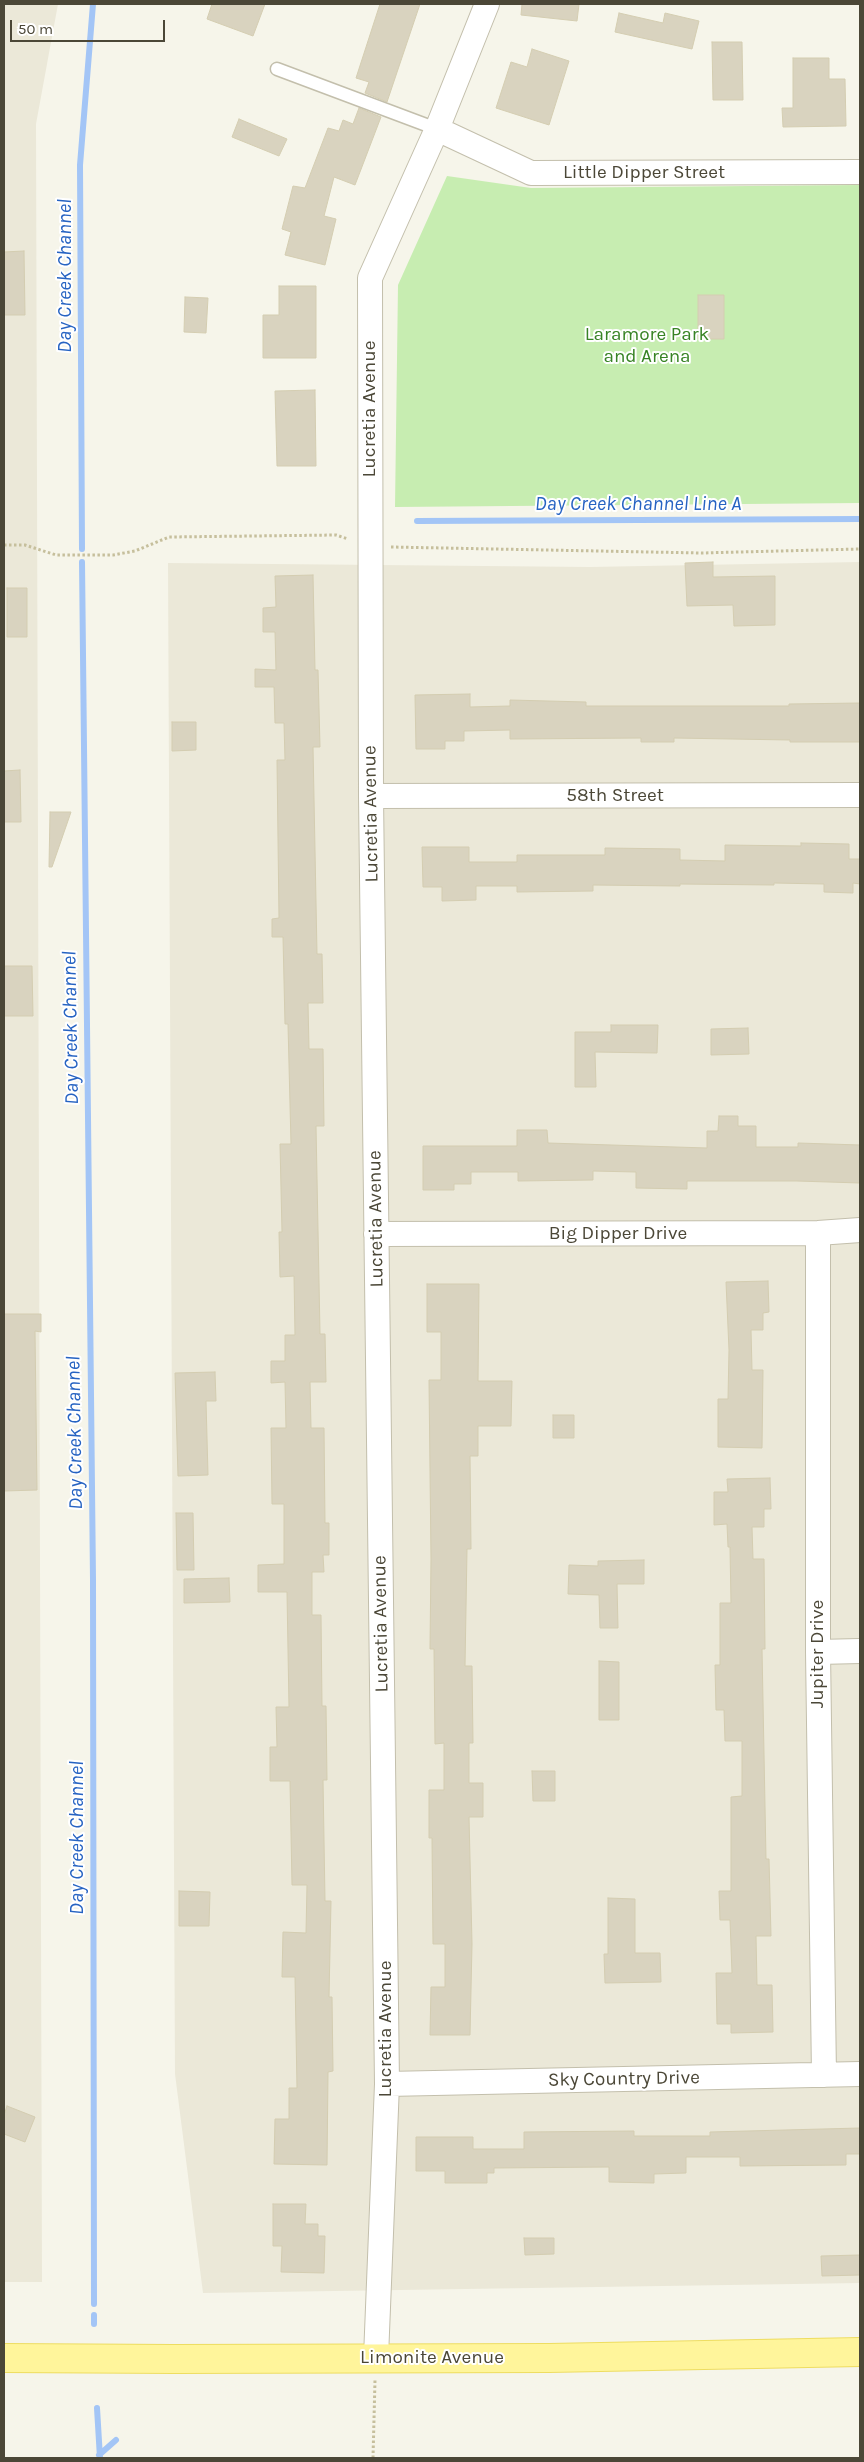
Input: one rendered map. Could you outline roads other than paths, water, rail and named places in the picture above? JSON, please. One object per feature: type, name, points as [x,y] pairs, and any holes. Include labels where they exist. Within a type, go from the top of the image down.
[{"type":"main road","name":"Limonite Avenue","points":[[4,2358],[549,2358],[860,2352]]},
{"type":"street","name":"Lucretia Avenue","points":[[376,2357],[387,2084],[371,796],[370,278],[437,129],[487,4]]},
{"type":"street","name":"Little Dipper Street","points":[[437,129],[531,173],[860,172]]},
{"type":"street","name":"58th Street","points":[[371,796],[860,795]]},
{"type":"street","name":"Big Dipper Drive","points":[[376,1234],[818,1233],[860,1230]]},
{"type":"street","name":"Jupiter Drive","points":[[818,1233],[818,1652],[824,2075]]},
{"type":"street","points":[[818,1652],[860,1651]]},
{"type":"street","name":"Sky Country Drive","points":[[387,2084],[860,2074]]},
{"type":"lane","points":[[277,69],[437,129]]},
{"type":"waterway","name":"Day Creek Channel","points":[[82,549],[80,165],[93,4]]},
{"type":"waterway","name":"Day Creek Channel Line A","points":[[417,521],[860,519]]},
{"type":"waterway","name":"Day Creek Channel","points":[[82,562],[93,1579],[94,2304]]},
{"type":"waterway","name":"Day Creek Channel","points":[[94,2315],[94,2324]]},
{"type":"waterway","name":"Day Creek Channel","points":[[97,2408],[100,2458]]},
{"type":"waterway","points":[[99,2455],[116,2440]]},
{"type":"park label","name":"Laramore Park and Arena","points":[[647,346]]}]
